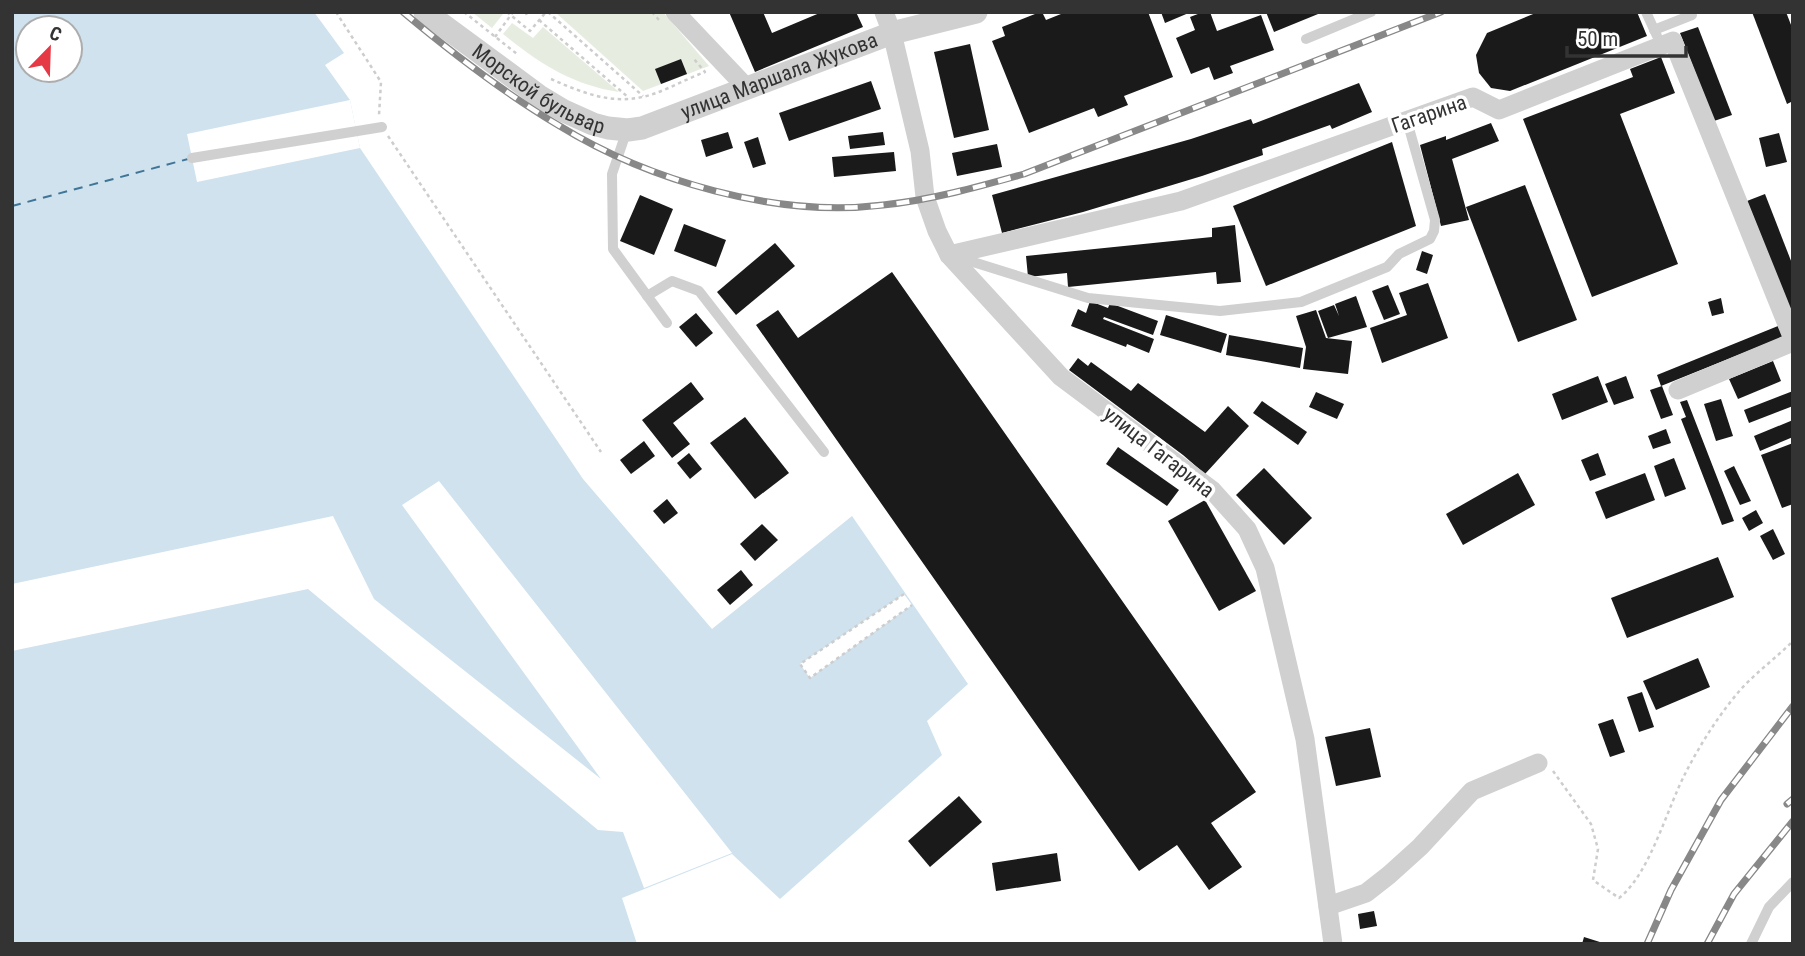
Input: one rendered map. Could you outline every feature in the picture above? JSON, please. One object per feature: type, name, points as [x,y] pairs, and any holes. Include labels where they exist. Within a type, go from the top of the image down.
[{"type":"street","name":"Морской бульвар","points":[[425,12],[547,101],[593,124],[628,130],[664,120]]},
{"type":"street","points":[[675,12],[746,87]]},
{"type":"street","name":"улица Маршала Жукова","points":[[664,120],[746,87],[888,23],[976,12]]},
{"type":"street","name":"улица Гагарина","points":[[888,23],[920,151],[925,197],[949,255],[1061,377],[1212,490],[1247,529],[1265,568],[1305,739],[1333,944]]},
{"type":"street","points":[[1658,38],[1673,40],[1793,341],[1678,390]]},
{"type":"street","name":"Гагарина","points":[[949,255],[1181,201],[1474,97],[1499,110],[1658,38]]},
{"type":"street","points":[[1328,906],[1366,893],[1420,848],[1472,791],[1538,763]]},
{"type":"lane","points":[[1307,39],[1371,12]]},
{"type":"lane","points":[[1646,12],[1658,38],[1692,15]]},
{"type":"lane","points":[[949,255],[1088,299],[1220,311],[1301,302],[1387,267],[1399,254],[1430,239],[1435,220],[1407,121]]},
{"type":"lane","points":[[192,158],[382,127]]},
{"type":"lane","points":[[628,130],[612,174],[612,249],[667,323]]},
{"type":"lane","points":[[647,296],[672,281],[699,291],[824,452]]},
{"type":"lane","points":[[1751,944],[1769,907],[1793,882]]},
{"type":"path","points":[[336,12],[381,82],[378,121],[601,452]]},
{"type":"path","points":[[464,12],[518,55]]},
{"type":"path","points":[[495,37],[511,13],[530,31],[545,13],[644,97]]},
{"type":"path","points":[[540,20],[630,99]]},
{"type":"path","points":[[550,79],[611,99],[630,99],[644,97],[705,72]]},
{"type":"path","points":[[904,594],[800,664],[810,678],[912,605]]},
{"type":"path","points":[[1538,763],[1551,767],[1591,824],[1598,849],[1593,880],[1619,898],[1630,889],[1666,820],[1685,773],[1725,709],[1744,686],[1793,641]]},
{"type":"shaded area","points":[[472,12],[501,12],[503,14],[492,28]]},
{"type":"shaded area","points":[[555,12],[663,12],[709,66],[643,91]]},
{"type":"shaded area","points":[[512,23],[533,38],[543,27],[619,92],[586,84],[543,63],[503,34]]},
{"type":"water","points":[[12,12],[314,12],[344,53],[325,65],[350,100],[360,148],[583,479],[712,629],[852,516],[968,684],[927,721],[942,755],[780,899],[732,854],[622,898],[637,944],[12,944]]},
{"type":"pier","points":[[350,100],[360,148],[197,182],[187,134]]},
{"type":"pier","points":[[439,481],[732,853],[644,888],[623,832],[598,830],[308,589],[12,651],[12,584],[333,516],[374,599],[601,779],[402,505]]},
{"type":"pier","points":[[904,594],[912,605],[810,678],[800,664]]},
{"type":"building","points":[[729,12],[763,12],[772,33],[822,12],[856,12],[863,27],[755,72]]},
{"type":"building","points":[[1040,12],[1046,20],[1066,12],[1148,12],[1173,77],[1124,96],[1128,105],[1098,117],[1094,108],[1029,133],[992,41],[1005,36],[1002,27]]},
{"type":"building","points":[[1161,12],[1191,12],[1165,23]]},
{"type":"building","points":[[1210,12],[1217,31],[1261,15],[1274,50],[1230,66],[1233,73],[1214,80],[1209,67],[1191,74],[1176,38],[1195,30],[1190,17]]},
{"type":"building","points":[[1266,12],[1323,12],[1274,32]]},
{"type":"building","points":[[1538,12],[1637,12],[1647,36],[1510,91],[1491,88],[1479,73],[1476,55],[1487,33]]},
{"type":"building","points":[[1752,12],[1786,12],[1793,30],[1793,101],[1787,104]]},
{"type":"building","points":[[1698,27],[1732,115],[1714,121],[1680,33]]},
{"type":"building","points":[[970,44],[989,130],[954,138],[934,52]]},
{"type":"building","points":[[1661,57],[1675,93],[1620,114],[1678,264],[1592,297],[1523,119],[1633,77],[1630,69]]},
{"type":"building","points":[[681,59],[687,74],[661,84],[655,69]]},
{"type":"building","points":[[871,81],[881,109],[789,141],[779,113]]},
{"type":"building","points":[[1359,83],[1372,112],[1332,129],[1330,125],[1262,149],[1263,155],[1202,176],[1002,233],[992,195],[1191,139],[1251,119],[1253,124]]},
{"type":"building","points":[[1491,123],[1499,141],[1452,159],[1469,220],[1441,226],[1420,145],[1446,136],[1446,140]]},
{"type":"building","points":[[728,132],[733,148],[706,157],[701,140]]},
{"type":"building","points":[[883,132],[885,145],[850,149],[848,136]]},
{"type":"building","points":[[1779,133],[1787,162],[1766,167],[1759,138]]},
{"type":"building","points":[[758,137],[766,164],[753,168],[744,142]]},
{"type":"building","points":[[1392,142],[1416,226],[1266,286],[1233,206]]},
{"type":"building","points":[[997,144],[1002,167],[957,176],[952,153]]},
{"type":"building","points":[[894,152],[896,171],[834,177],[832,157]]},
{"type":"building","points":[[1525,185],[1577,320],[1518,342],[1466,207]]},
{"type":"building","points":[[1765,194],[1793,266],[1793,317],[1747,201]]},
{"type":"building","points":[[640,195],[673,209],[654,255],[620,241]]},
{"type":"building","points":[[684,224],[726,240],[716,267],[674,251]]},
{"type":"building","points":[[1235,225],[1241,282],[1217,284],[1216,272],[1068,287],[1067,273],[1028,277],[1026,256],[1212,237],[1212,228]]},
{"type":"building","points":[[775,243],[795,266],[736,315],[717,292]]},
{"type":"building","points":[[1422,251],[1433,255],[1427,274],[1416,270]]},
{"type":"building","points":[[892,272],[1256,792],[1211,823],[1242,867],[1209,890],[1177,845],[1139,871],[756,325],[778,310],[798,338]]},
{"type":"building","points":[[1428,283],[1448,338],[1382,363],[1370,328],[1407,315],[1399,293]]},
{"type":"building","points":[[1388,285],[1400,314],[1384,320],[1372,291]]},
{"type":"building","points":[[1356,296],[1367,327],[1328,338],[1318,311],[1334,305],[1339,316],[1335,304]]},
{"type":"building","points":[[1721,298],[1724,313],[1712,316],[1708,302]]},
{"type":"building","points":[[1090,301],[1108,308],[1110,303],[1158,321],[1153,335],[1104,317],[1103,319],[1154,339],[1149,353],[1071,326],[1078,309],[1086,313]]},
{"type":"building","points":[[1316,310],[1326,338],[1352,341],[1348,374],[1303,369],[1306,347],[1296,316]]},
{"type":"building","points":[[696,313],[713,333],[696,347],[679,327]]},
{"type":"building","points":[[1166,315],[1227,334],[1221,353],[1160,335]]},
{"type":"building","points":[[1778,326],[1783,337],[1661,386],[1657,375]]},
{"type":"building","points":[[1229,335],[1303,348],[1300,368],[1226,355]]},
{"type":"building","points":[[1078,358],[1088,366],[1091,362],[1131,391],[1138,383],[1205,432],[1228,406],[1249,426],[1205,474],[1069,370]]},
{"type":"building","points":[[1773,361],[1781,381],[1738,399],[1729,379]]},
{"type":"building","points":[[1598,376],[1608,402],[1562,420],[1552,394]]},
{"type":"building","points":[[1626,376],[1634,398],[1614,405],[1605,384]]},
{"type":"building","points":[[691,382],[704,399],[673,423],[690,444],[672,458],[642,420]]},
{"type":"building","points":[[1662,386],[1673,415],[1661,419],[1650,390]]},
{"type":"building","points":[[1793,391],[1793,406],[1749,423],[1744,410]]},
{"type":"building","points":[[1316,392],[1344,404],[1337,419],[1309,407]]},
{"type":"building","points":[[1721,399],[1733,436],[1716,441],[1704,404]]},
{"type":"building","points":[[1687,400],[1734,521],[1722,525],[1681,419],[1686,417],[1680,402]]},
{"type":"building","points":[[1262,401],[1307,432],[1298,445],[1253,413]]},
{"type":"building","points":[[745,417],[789,473],[755,499],[710,443]]},
{"type":"building","points":[[1793,420],[1793,437],[1760,451],[1754,436]]},
{"type":"building","points":[[1666,429],[1671,443],[1653,449],[1648,436]]},
{"type":"building","points":[[644,441],[655,456],[631,474],[620,460]]},
{"type":"building","points":[[1793,443],[1793,504],[1782,508],[1761,455]]},
{"type":"building","points":[[1118,447],[1179,490],[1167,506],[1106,464]]},
{"type":"building","points":[[689,453],[702,469],[690,479],[677,463]]},
{"type":"building","points":[[1598,453],[1606,475],[1590,481],[1581,460]]},
{"type":"building","points":[[1674,458],[1686,489],[1665,497],[1654,466]]},
{"type":"building","points":[[1734,466],[1751,501],[1740,505],[1724,471]]},
{"type":"building","points":[[1264,468],[1312,518],[1284,545],[1236,495]]},
{"type":"building","points":[[1518,473],[1535,505],[1463,545],[1446,514]]},
{"type":"building","points":[[1645,473],[1655,500],[1606,519],[1595,492]]},
{"type":"building","points":[[667,499],[678,513],[664,524],[653,511]]},
{"type":"building","points":[[1205,500],[1256,591],[1219,611],[1168,521]]},
{"type":"building","points":[[1756,510],[1763,523],[1749,531],[1742,518]]},
{"type":"building","points":[[762,524],[778,540],[755,561],[740,544]]},
{"type":"building","points":[[1773,529],[1785,554],[1773,560],[1760,536]]},
{"type":"building","points":[[1718,557],[1734,597],[1627,638],[1611,598]]},
{"type":"building","points":[[741,570],[753,585],[730,605],[717,590]]},
{"type":"building","points":[[1698,658],[1710,687],[1656,710],[1643,681]]},
{"type":"building","points":[[1642,692],[1654,727],[1639,732],[1627,697]]},
{"type":"building","points":[[1613,719],[1625,752],[1610,757],[1598,724]]},
{"type":"building","points":[[1370,728],[1381,777],[1336,786],[1325,737]]},
{"type":"building","points":[[959,796],[982,822],[930,867],[908,841]]},
{"type":"building","points":[[1057,853],[1061,881],[996,891],[992,863]]},
{"type":"building","points":[[1374,911],[1377,926],[1360,929],[1358,914]]},
{"type":"building","points":[[1584,937],[1603,943],[1603,944],[1582,944]]},
{"type":"ferry route","points":[[12,206],[188,159]]},
{"type":"railway","points":[[403,12],[517,99],[558,125],[632,163],[714,191],[800,206],[842,208],[919,200],[1024,174],[1441,12]]},
{"type":"railway","points":[[1647,944],[1671,890],[1721,800],[1793,706]]},
{"type":"railway","points":[[1787,804],[1793,799]]},
{"type":"railway","points":[[1707,944],[1734,894],[1793,821]]}]
